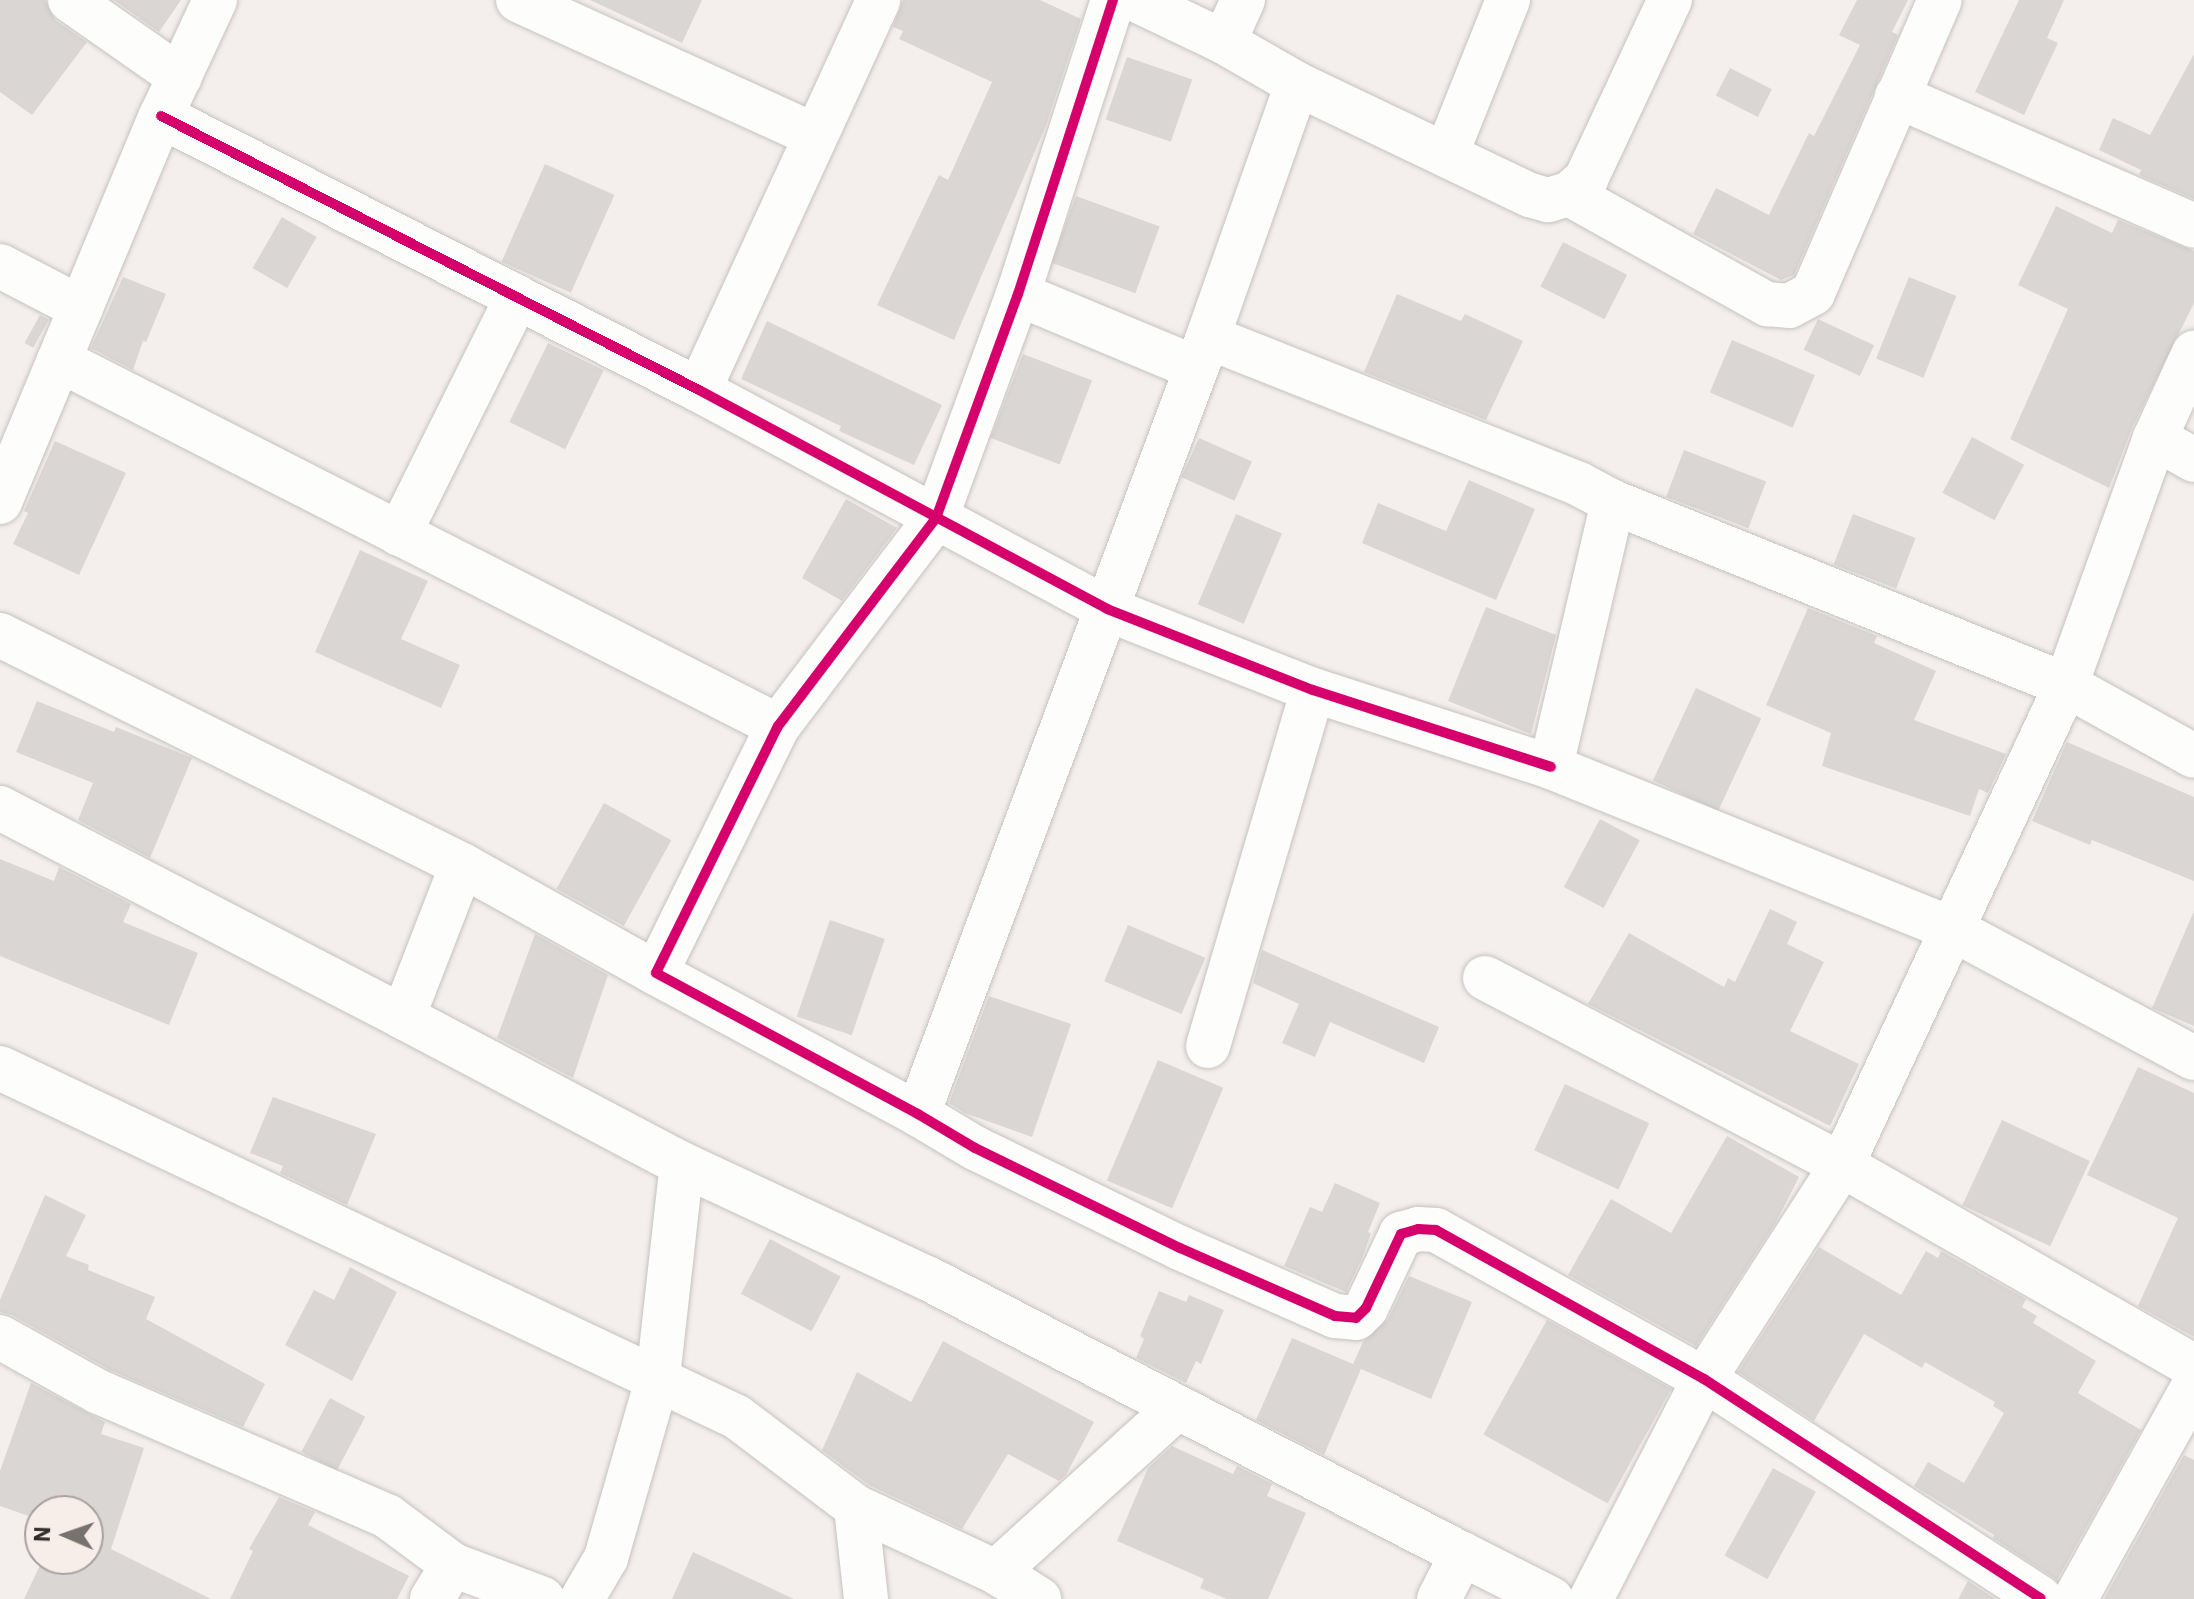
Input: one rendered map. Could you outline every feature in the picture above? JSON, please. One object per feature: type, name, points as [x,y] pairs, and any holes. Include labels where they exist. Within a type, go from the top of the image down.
[{"type":"street","points":[[70,0],[180,77]]},
{"type":"street","points":[[0,502],[161,116],[215,0]]},
{"type":"street","points":[[518,0],[814,135]]},
{"type":"street","points":[[699,390],[878,0]]},
{"type":"street","points":[[656,973],[778,726],[936,518],[1018,294],[1113,0]]},
{"type":"street","points":[[1136,0],[1224,42],[1297,84],[1530,195],[1548,200],[1569,194],[1586,179],[1670,0]]},
{"type":"street","points":[[1224,42],[1243,0]]},
{"type":"street","points":[[1446,155],[1508,0]]},
{"type":"street","points":[[1569,194],[1767,304],[1789,306],[1813,293],[1940,0]]},
{"type":"street","points":[[918,1114],[1202,352],[1297,84]]},
{"type":"street","points":[[1897,96],[2194,226]]},
{"type":"street","points":[[161,116],[699,390],[1107,609],[1313,690],[1551,767],[1954,930],[2194,1058]]},
{"type":"street","points":[[0,266],[81,308]]},
{"type":"street","points":[[1018,294],[1202,352],[1579,484],[1613,502],[2066,685],[2194,756]]},
{"type":"street","points":[[399,534],[517,297]]},
{"type":"street","points":[[1591,1599],[1704,1379],[1842,1165],[2066,685],[2155,438],[2194,353]]},
{"type":"street","points":[[59,360],[778,726]]},
{"type":"street","points":[[2155,438],[2194,460]]},
{"type":"street","points":[[1551,767],[1613,502]]},
{"type":"street","points":[[0,635],[462,865],[975,1148],[1180,1248],[1335,1316],[1356,1318],[1366,1308],[1401,1234],[1418,1229],[1436,1230],[1704,1379],[2041,1599]]},
{"type":"street","points":[[1208,1046],[1313,690]]},
{"type":"street","points":[[0,808],[682,1164],[927,1278],[1551,1599]]},
{"type":"street","points":[[403,1017],[462,865]]},
{"type":"street","points":[[1485,978],[1842,1165],[2194,1367]]},
{"type":"street","points":[[0,1068],[737,1417],[856,1507],[996,1572],[1039,1599]]},
{"type":"street","points":[[582,1599],[606,1558],[658,1377],[682,1164]]},
{"type":"street","points":[[0,1337],[99,1392],[387,1516],[443,1582],[543,1599]]},
{"type":"street","points":[[2075,1599],[2194,1385]]},
{"type":"street","points":[[996,1572],[1177,1408]]},
{"type":"street","points":[[856,1507],[866,1599]]},
{"type":"street","points":[[1439,1599],[1462,1554]]},
{"type":"building","points":[[0,0],[45,0],[55,20],[87,42],[32,115],[0,92]]},
{"type":"building","points":[[114,0],[181,0],[159,32]]},
{"type":"building","points":[[590,0],[702,0],[682,43]]},
{"type":"building","points":[[903,0],[1040,0],[1081,19],[1045,128],[954,340],[877,305],[939,175],[948,180],[992,82],[899,39],[903,31],[893,27]]},
{"type":"building","points":[[1857,0],[1908,0],[1892,32],[1898,35],[1794,275],[1781,280],[1693,234],[1716,188],[1769,215],[1809,133],[1814,136],[1860,45],[1839,35]]},
{"type":"building","points":[[2019,0],[2064,0],[2047,38],[2058,43],[2024,115],[1975,92]]},
{"type":"building","points":[[2194,54],[2194,199],[2139,175],[2141,170],[2099,150],[2113,118],[2150,135]]},
{"type":"building","points":[[1127,57],[1192,79],[1171,142],[1106,119]]},
{"type":"building","points":[[1730,68],[1772,89],[1758,117],[1716,96]]},
{"type":"building","points":[[545,164],[614,195],[571,293],[501,262]]},
{"type":"building","points":[[1076,196],[1160,226],[1135,293],[1052,263]]},
{"type":"building","points":[[2056,206],[2112,233],[2118,220],[2194,251],[2194,303],[2132,428],[2109,488],[2010,439],[2068,309],[2018,285]]},
{"type":"building","points":[[282,217],[317,237],[287,288],[253,268]]},
{"type":"building","points":[[1563,242],[1627,275],[1604,319],[1540,287]]},
{"type":"building","points":[[123,277],[166,294],[133,370],[91,348]]},
{"type":"building","points":[[1909,277],[1956,296],[1923,378],[1876,359]]},
{"type":"building","points":[[1397,294],[1461,321],[1465,314],[1523,341],[1486,420],[1364,372]]},
{"type":"building","points":[[40,315],[49,320],[33,348],[24,343]]},
{"type":"building","points":[[1818,319],[1874,345],[1860,376],[1804,350]]},
{"type":"building","points":[[767,321],[942,405],[914,465],[839,431],[841,426],[741,379]]},
{"type":"building","points":[[1732,340],[1815,375],[1793,428],[1710,392]]},
{"type":"building","points":[[548,343],[604,370],[565,449],[509,422]]},
{"type":"building","points":[[1023,354],[1092,381],[1060,465],[991,438]]},
{"type":"building","points":[[1972,437],[2024,465],[1995,520],[1942,493]]},
{"type":"building","points":[[1199,438],[1252,462],[1234,501],[1182,477]]},
{"type":"building","points":[[55,441],[126,473],[79,575],[13,544]]},
{"type":"building","points":[[1684,450],[1766,482],[1748,528],[1666,497]]},
{"type":"building","points":[[1469,480],[1535,509],[1496,600],[1362,543],[1378,503],[1446,531]]},
{"type":"building","points":[[846,499],[897,528],[842,601],[802,578]]},
{"type":"building","points":[[1236,514],[1282,534],[1244,624],[1198,604]]},
{"type":"building","points":[[1853,514],[1916,538],[1896,588],[1834,564]]},
{"type":"building","points":[[360,550],[428,581],[401,639],[460,665],[441,708],[315,652]]},
{"type":"building","points":[[1486,607],[1556,635],[1531,734],[1448,701]]},
{"type":"building","points":[[1808,608],[1877,636],[1874,643],[1936,671],[1914,720],[2006,754],[1988,793],[1979,789],[1970,816],[1822,766],[1831,733],[1766,705]]},
{"type":"building","points":[[1696,688],[1761,718],[1718,811],[1653,780]]},
{"type":"building","points":[[37,701],[114,732],[116,727],[192,758],[150,858],[78,820],[93,783],[16,752]]},
{"type":"building","points":[[2067,742],[2194,797],[2194,881],[2092,840],[2090,845],[2032,821]]},
{"type":"building","points":[[604,803],[671,840],[624,926],[556,889]]},
{"type":"building","points":[[1600,819],[1640,840],[1604,908],[1564,887]]},
{"type":"building","points":[[0,859],[54,881],[59,867],[131,904],[123,922],[198,953],[169,1025],[0,956]]},
{"type":"building","points":[[1770,909],[1797,922],[1787,944],[1824,962],[1790,1031],[1859,1064],[1830,1126],[1588,1004],[1629,933],[1724,987],[1728,978],[1735,982]]},
{"type":"building","points":[[2194,911],[2194,1026],[2152,1008]]},
{"type":"building","points":[[830,920],[885,939],[852,1035],[797,1016]]},
{"type":"building","points":[[1128,925],[1205,958],[1181,1014],[1104,981]]},
{"type":"building","points":[[535,934],[608,975],[573,1078],[497,1038]]},
{"type":"building","points":[[1262,950],[1439,1027],[1424,1063],[1330,1022],[1315,1057],[1282,1043],[1299,1004],[1253,983]]},
{"type":"building","points":[[989,996],[1071,1024],[1032,1137],[965,1113],[949,1103]]},
{"type":"building","points":[[1158,1060],[1223,1088],[1172,1208],[1107,1181]]},
{"type":"building","points":[[2138,1067],[2194,1093],[2194,1337],[2138,1306],[2178,1218],[2087,1175]]},
{"type":"building","points":[[1565,1084],[1649,1123],[1618,1189],[1534,1150]]},
{"type":"building","points":[[273,1097],[376,1134],[347,1205],[280,1173],[283,1166],[250,1153]]},
{"type":"building","points":[[2002,1120],[2090,1161],[2050,1246],[1962,1205]]},
{"type":"building","points":[[1727,1136],[1799,1177],[1776,1222],[1696,1346],[1568,1275],[1611,1199],[1671,1233]]},
{"type":"building","points":[[1335,1183],[1380,1203],[1368,1232],[1371,1233],[1363,1256],[1346,1292],[1284,1266],[1310,1207],[1322,1212]]},
{"type":"building","points":[[45,1195],[86,1215],[66,1256],[89,1265],[88,1270],[155,1297],[146,1319],[265,1384],[243,1427],[110,1370],[12,1315],[0,1312],[0,1300]]},
{"type":"building","points":[[770,1239],[841,1277],[812,1331],[741,1294]]},
{"type":"building","points":[[1819,1247],[1901,1295],[1926,1251],[1938,1258],[1941,1251],[2026,1299],[2022,1307],[2037,1316],[2033,1323],[2096,1361],[2078,1393],[2141,1430],[2057,1580],[1993,1538],[1994,1535],[1914,1486],[1928,1462],[1964,1483],[2004,1413],[1993,1406],[1995,1402],[1925,1362],[1922,1368],[1864,1334],[1814,1421],[1738,1372]]},
{"type":"building","points":[[350,1267],[397,1292],[352,1381],[285,1345],[314,1290],[334,1300]]},
{"type":"building","points":[[1409,1276],[1472,1302],[1431,1399],[1361,1369],[1324,1455],[1256,1420],[1292,1338],[1353,1364],[1363,1342],[1388,1319]]},
{"type":"building","points":[[1159,1291],[1186,1302],[1189,1295],[1224,1310],[1201,1364],[1196,1361],[1186,1383],[1136,1358],[1144,1339],[1140,1336]]},
{"type":"building","points":[[1547,1320],[1671,1389],[1608,1503],[1483,1435]]},
{"type":"building","points":[[943,1341],[1094,1422],[1066,1475],[1059,1481],[1008,1454],[962,1529],[869,1485],[822,1450],[857,1372],[911,1402]]},
{"type":"building","points":[[31,1383],[105,1422],[101,1434],[144,1448],[111,1549],[211,1599],[24,1599],[35,1575],[104,1575],[104,1495],[24,1495],[24,1514],[0,1506],[0,1471]]},
{"type":"building","points":[[330,1398],[365,1417],[337,1471],[301,1452]]},
{"type":"building","points":[[1172,1446],[1233,1474],[1237,1466],[1272,1484],[1267,1496],[1306,1513],[1268,1599],[1227,1599],[1200,1588],[1204,1579],[1117,1541],[1148,1468]]},
{"type":"building","points":[[2184,1455],[2194,1460],[2194,1599],[2104,1599]]},
{"type":"building","points":[[1773,1468],[1816,1492],[1767,1579],[1725,1555]]},
{"type":"building","points":[[279,1497],[315,1512],[308,1525],[409,1576],[397,1599],[230,1599],[253,1551],[249,1549]]},
{"type":"building","points":[[693,1552],[794,1599],[672,1599]]},
{"type":"building","points":[[1968,1581],[1995,1599],[1958,1599]]},
{"type":"cycle path","points":[[1113,0],[1018,294],[936,518],[778,726],[656,973],[975,1148],[1180,1248],[1335,1316],[1356,1318],[1366,1308],[1401,1234],[1418,1229],[1436,1230],[1704,1379],[2041,1599]]},
{"type":"cycle path","points":[[161,116],[699,390],[1107,609],[1313,690],[1551,767]]}]
